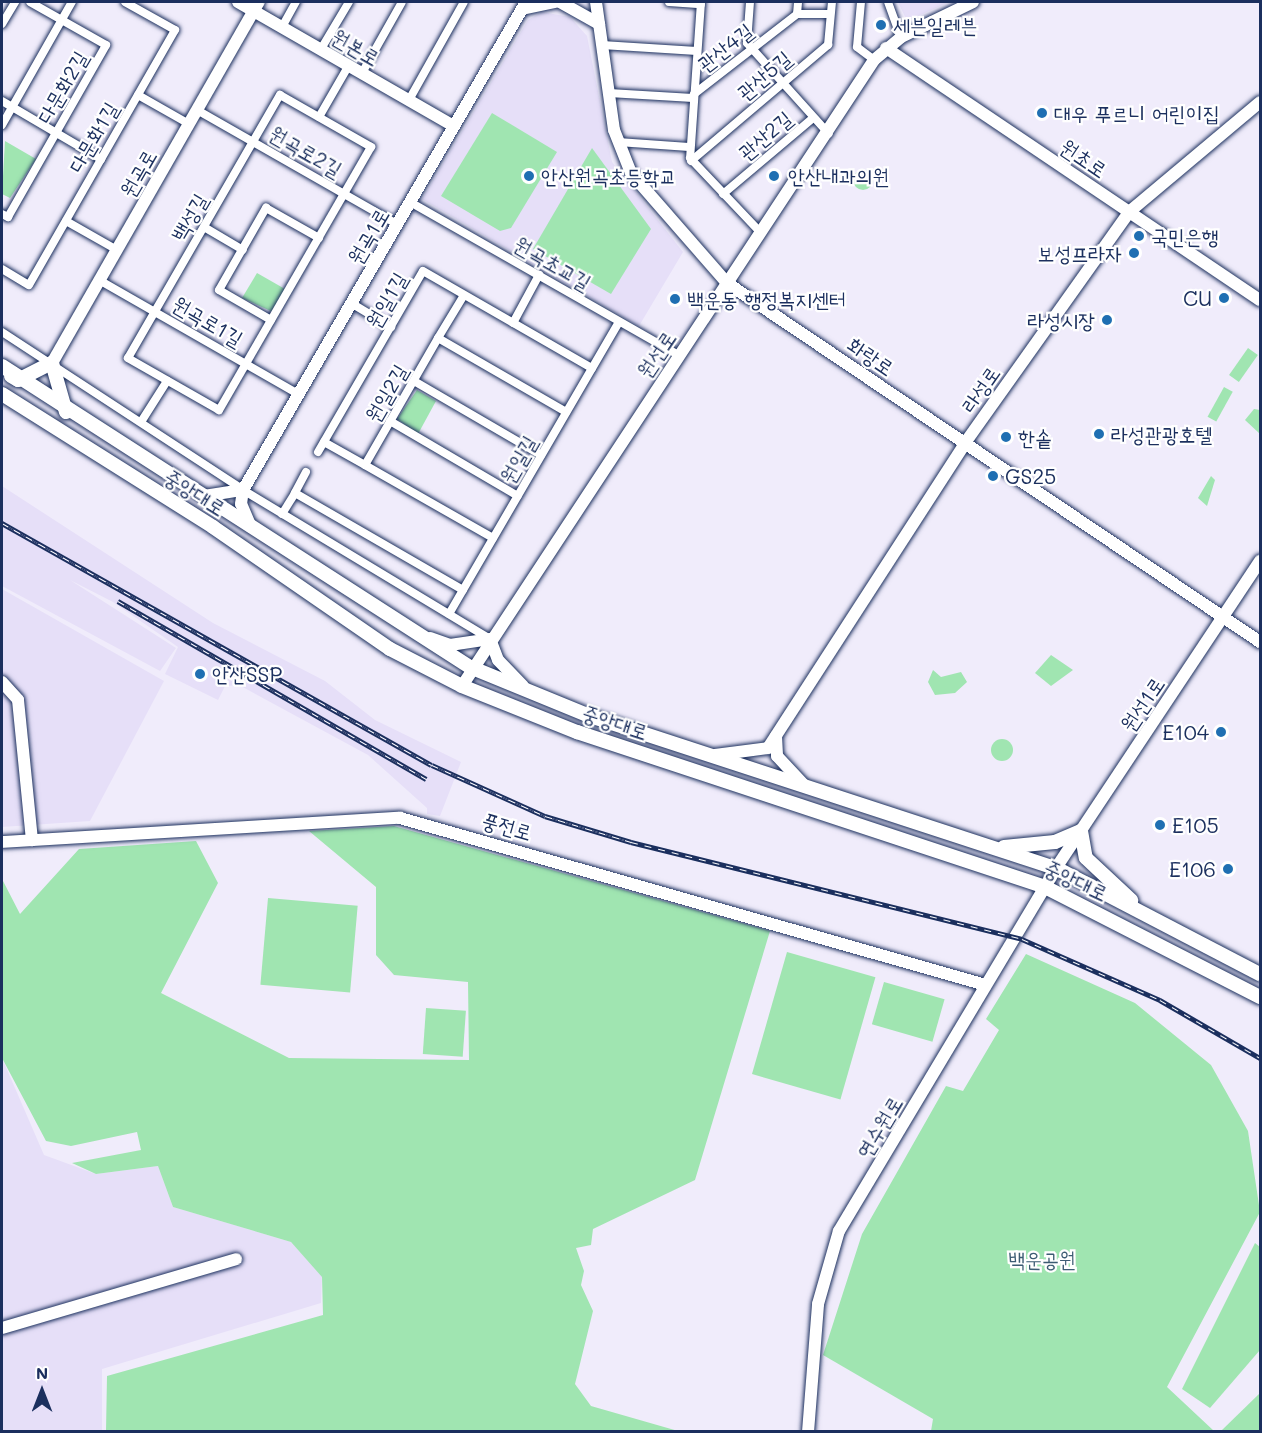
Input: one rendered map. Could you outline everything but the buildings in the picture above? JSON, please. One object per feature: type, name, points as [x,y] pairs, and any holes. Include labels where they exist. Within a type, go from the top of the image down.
[{"type":"main road","points":[[18,380],[52,363],[66,412]]},
{"type":"main road","points":[[2,366],[18,380]]},
{"type":"main road","points":[[2,372],[18,380]]},
{"type":"main road","name":"중앙대로","points":[[18,380],[470,667],[532,692],[715,755],[1056,868],[1147,913],[1260,974]]},
{"type":"main road","name":"중앙대로","points":[[2,394],[20,409],[213,527],[390,649],[462,686],[577,732],[1045,887],[1260,997]]},
{"type":"main road","points":[[2,401],[20,409]]},
{"type":"main road","points":[[993,847],[1047,843],[1081,831],[1086,858],[1147,913]]},
{"type":"street","points":[[2,24],[15,2]]},
{"type":"street","name":"다문화2길","points":[[2,214],[8,217],[106,45],[30,2]]},
{"type":"street","points":[[2,125],[72,2]]},
{"type":"street","name":"다문화1길","points":[[2,269],[29,285],[175,30],[125,2]]},
{"type":"street","name":"원본로","points":[[238,2],[256,6],[282,27],[454,126]]},
{"type":"street","points":[[282,27],[296,2]]},
{"type":"street","points":[[321,49],[349,2]]},
{"type":"street","points":[[362,73],[402,2]]},
{"type":"street","points":[[409,100],[464,2]]},
{"type":"street","points":[[524,5],[555,2]]},
{"type":"street","points":[[562,2],[596,5]]},
{"type":"street","points":[[562,2],[599,24]]},
{"type":"street","points":[[669,2],[701,3],[689,147],[691,161],[760,232]]},
{"type":"street","points":[[750,2],[747,43],[813,118]]},
{"type":"street","points":[[798,2],[797,14],[830,14]]},
{"type":"street","name":"관산5길","points":[[691,161],[828,45],[832,2]]},
{"type":"street","points":[[861,2],[857,47],[874,60]]},
{"type":"street","points":[[888,2],[902,38]]},
{"type":"street","name":"원선로","points":[[462,686],[470,667],[760,232],[829,134],[874,60],[886,48],[902,38],[974,2]]},
{"type":"street","name":"원곡1로","points":[[243,490],[524,5]]},
{"type":"street","name":"화랑로","points":[[596,5],[618,142],[631,173],[727,283],[1260,642]]},
{"type":"street","name":"원곡로","points":[[52,363],[256,6]]},
{"type":"street","name":"관산4길","points":[[693,96],[797,14]]},
{"type":"street","points":[[602,45],[697,51]]},
{"type":"street","name":"원초로","points":[[886,48],[1260,300]]},
{"type":"street","points":[[319,117],[349,65]]},
{"type":"street","points":[[609,93],[693,96]]},
{"type":"street","points":[[138,95],[189,124]]},
{"type":"street","name":"백성길","points":[[280,95],[371,147],[219,410],[128,358],[253,142],[280,95]]},
{"type":"street","points":[[2,101],[101,159]]},
{"type":"street","name":"라성로","points":[[776,736],[965,443],[1129,212],[1260,102]]},
{"type":"street","name":"원곡로2길","points":[[197,110],[397,224]]},
{"type":"street","name":"관산2길","points":[[723,194],[813,118],[829,134]]},
{"type":"street","points":[[618,142],[689,147]]},
{"type":"street","name":"원곡초교길","points":[[410,202],[678,355]]},
{"type":"street","points":[[271,320],[219,290],[266,208],[319,238]]},
{"type":"street","points":[[66,221],[117,250]]},
{"type":"street","points":[[204,227],[243,250]]},
{"type":"street","name":"원일1길","points":[[318,452],[423,271],[592,368]]},
{"type":"street","points":[[513,323],[539,275]]},
{"type":"street","name":"원곡로1길","points":[[99,280],[298,394]]},
{"type":"street","name":"원일2길","points":[[365,465],[464,295]]},
{"type":"street","points":[[351,303],[391,327]]},
{"type":"street","name":"원일길","points":[[449,614],[619,322]]},
{"type":"street","points":[[2,332],[243,490],[490,639],[511,677],[532,692]]},
{"type":"street","points":[[438,338],[566,412]]},
{"type":"street","points":[[141,422],[167,381]]},
{"type":"street","points":[[414,381],[542,455]]},
{"type":"street","points":[[390,422],[518,496]]},
{"type":"street","points":[[324,441],[493,538]]},
{"type":"street","points":[[282,513],[306,472]]},
{"type":"street","points":[[202,496],[219,498],[243,490]]},
{"type":"street","points":[[243,490],[241,504],[252,529]]},
{"type":"street","points":[[295,493],[463,590]]},
{"type":"street","name":"원선1로","points":[[1056,868],[1260,561]]},
{"type":"street","points":[[415,634],[450,645],[490,639]]},
{"type":"street","points":[[2,682],[18,700],[32,840]]},
{"type":"street","points":[[715,755],[768,748],[776,736]]},
{"type":"street","points":[[776,736],[777,756],[806,786]]},
{"type":"street","name":"풍전로","points":[[2,842],[400,818],[986,985]]},
{"type":"street","name":"연수원로","points":[[808,1431],[818,1304],[839,1232],[1056,868]]},
{"type":"street","points":[[2,1328],[236,1259]]},
{"type":"shaded area","points":[[898,2],[949,2],[907,21]]},
{"type":"shaded area","name":"안산원곡초등학교","points":[[542,12],[570,17],[587,36],[612,162],[683,252],[639,326],[422,199],[528,20]]},
{"type":"shaded area","points":[[2,486],[213,623],[325,681],[375,720],[461,762],[440,816],[427,814],[427,808],[368,755],[239,685],[225,686],[218,700],[165,674],[178,647],[113,602],[70,580],[176,648],[160,671],[2,586]]},
{"type":"shaded area","points":[[2,589],[164,681],[90,821],[2,827]]},
{"type":"shaded area","points":[[2,1058],[44,1155],[96,1174],[158,1166],[173,1207],[291,1242],[322,1276],[321,1303],[102,1369],[102,1431],[2,1431]]},
{"type":"green space","points":[[492,113],[557,152],[511,228],[500,231],[441,196]]},
{"type":"green space","points":[[5,141],[36,159],[10,198],[2,194]]},
{"type":"green space","points":[[592,148],[651,229],[611,294],[533,249]]},
{"type":"green space","points":[[863,170],[870,173],[873,180],[870,187],[863,190],[856,187],[853,180],[856,173]]},
{"type":"green space","points":[[257,273],[285,289],[273,312],[242,298]]},
{"type":"green space","points":[[1248,348],[1258,355],[1239,382],[1229,375]]},
{"type":"green space","points":[[1224,387],[1233,392],[1216,422],[1208,417]]},
{"type":"green space","points":[[417,390],[436,401],[418,434],[397,419]]},
{"type":"green space","points":[[1254,409],[1260,410],[1260,434],[1245,420]]},
{"type":"green space","points":[[1211,476],[1215,480],[1207,506],[1198,498]]},
{"type":"green space","points":[[1051,655],[1073,670],[1051,686],[1035,673]]},
{"type":"green space","points":[[933,670],[941,677],[961,672],[967,682],[955,693],[935,695],[928,682]]},
{"type":"green space","points":[[1002,739],[1012,746],[1013,750],[1006,760],[1002,761],[992,754],[991,750],[998,740]]},
{"type":"green space","points":[[394,826],[770,931],[695,1180],[593,1229],[591,1245],[576,1248],[584,1271],[581,1285],[593,1311],[575,1384],[591,1406],[678,1431],[106,1431],[107,1376],[323,1315],[322,1277],[291,1242],[173,1207],[158,1166],[96,1174],[72,1163],[141,1150],[137,1132],[71,1146],[46,1141],[2,1058],[2,879],[20,914],[79,849],[196,841],[218,883],[161,993],[289,1058],[469,1060],[468,982],[394,975],[376,955],[376,887],[309,831]]},
{"type":"green space","points":[[268,898],[358,906],[350,993],[260,985]]},
{"type":"green space","points":[[787,952],[875,977],[840,1099],[752,1074]]},
{"type":"green space","name":"백운공원","points":[[1026,954],[1135,1003],[1211,1065],[1248,1131],[1260,1212],[1167,1387],[1214,1431],[931,1431],[933,1419],[823,1355],[862,1234],[946,1086],[963,1091],[999,1030],[986,1019]]},
{"type":"green space","points":[[884,982],[945,999],[932,1042],[872,1024]]},
{"type":"green space","points":[[426,1008],[466,1011],[463,1057],[423,1054]]},
{"type":"green space","points":[[1255,1243],[1260,1247],[1260,1350],[1210,1408],[1182,1389]]},
{"type":"green space","points":[[1260,1393],[1260,1431],[1221,1431]]},
{"type":"railway","points":[[2,523],[432,765],[545,816],[631,842],[1022,939],[1160,1000],[1260,1058]]},
{"type":"railway","points":[[118,601],[426,779]]},
{"type":"place","name":"세븐일레븐","points":[[881,25]]},
{"type":"place","name":"대우 푸르니 어린이집","points":[[1042,113]]},
{"type":"place","name":"안산원곡초등학교","points":[[529,176]]},
{"type":"place","name":"안산내과의원","points":[[774,176]]},
{"type":"place","name":"국민은행","points":[[1139,236]]},
{"type":"place","name":"보성프라자","points":[[1134,253]]},
{"type":"place","name":"CU","points":[[1224,298]]},
{"type":"place","name":"백운동 행정복지센터","points":[[675,299]]},
{"type":"place","name":"라성시장","points":[[1107,320]]},
{"type":"place","name":"라성관광호텔","points":[[1099,434]]},
{"type":"place","name":"한솥","points":[[1006,437]]},
{"type":"place","name":"GS25","points":[[993,476]]},
{"type":"place","name":"안산SSP","points":[[200,674]]},
{"type":"place","name":"E104","points":[[1221,732]]},
{"type":"place","name":"E105","points":[[1160,825]]},
{"type":"place","name":"E106","points":[[1228,869]]}]
